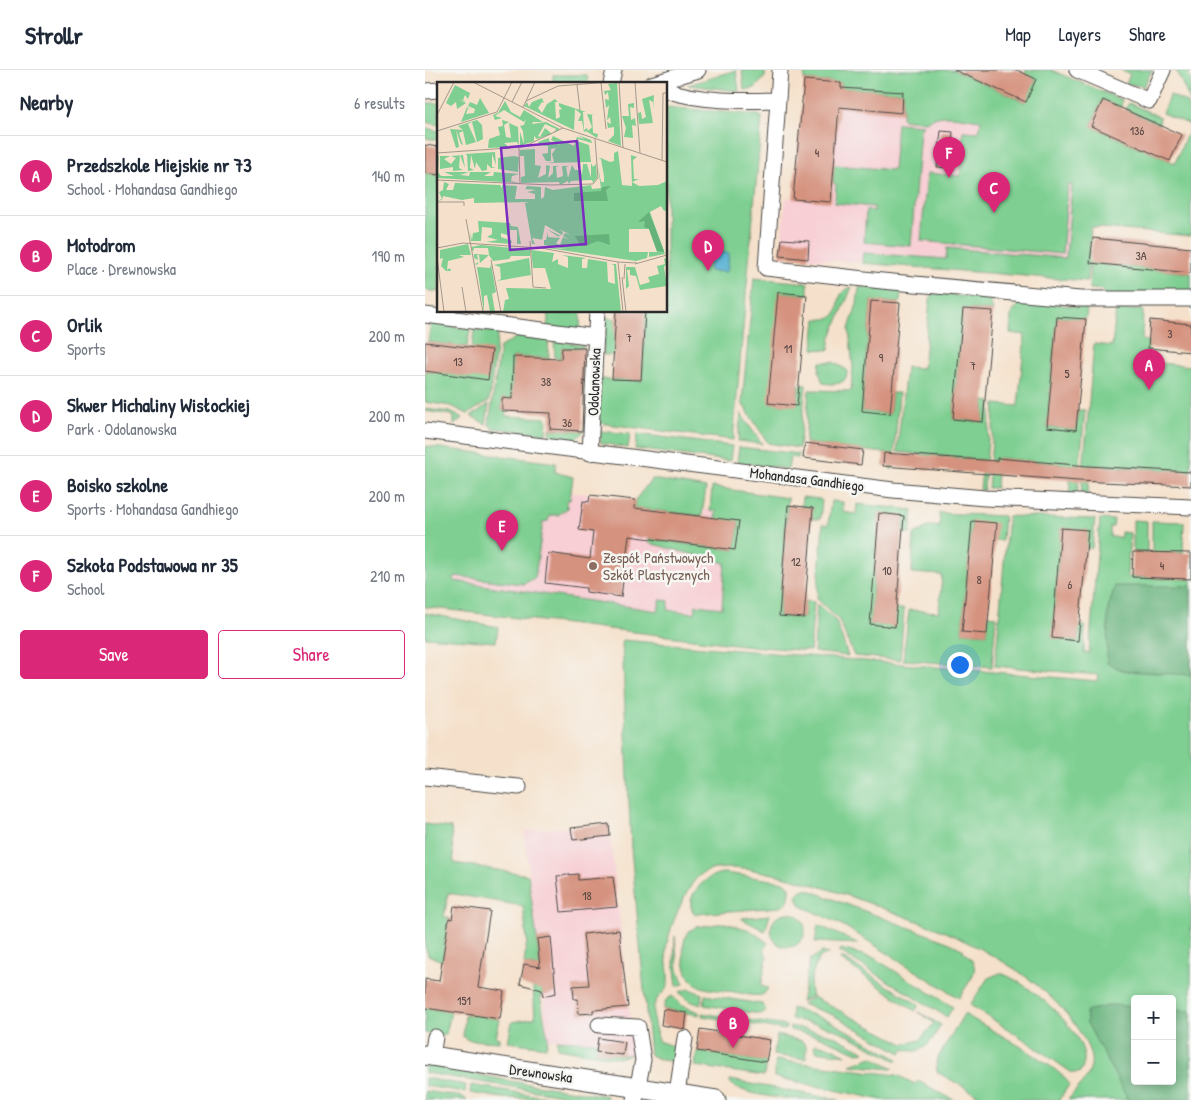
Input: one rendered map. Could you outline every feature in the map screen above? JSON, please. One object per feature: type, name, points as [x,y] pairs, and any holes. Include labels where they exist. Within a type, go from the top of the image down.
[{"type":"main road","name":"Drewnowska","points":[[428,1055],[637,1094],[677,1094],[716,1100]]},
{"type":"street","points":[[659,82],[698,70]]},
{"type":"street","points":[[780,70],[766,268],[882,281],[1080,299],[1191,299]]},
{"type":"street","points":[[1077,70],[1149,101],[1163,70]]},
{"type":"street","points":[[667,90],[679,94],[743,101],[779,100]]},
{"type":"street","name":"Odolanowska","points":[[590,453],[597,312]]},
{"type":"street","points":[[425,315],[596,337]]},
{"type":"street","name":"Mohandasa Gandhiego","points":[[425,431],[893,490],[985,498],[1191,506]]},
{"type":"street","points":[[425,777],[519,787]]},
{"type":"street","points":[[599,1025],[638,1027],[643,1060],[637,1094]]},
{"type":"street","points":[[428,1055],[435,1037]]},
{"type":"street","points":[[677,1094],[685,1038]]},
{"type":"shaded area","points":[[805,70],[908,70],[1107,165],[1092,221],[1087,281],[780,256],[786,198],[793,198]]},
{"type":"shaded area","name":"Zespół Państwowych Szkół Plastycznych","points":[[425,456],[553,490],[635,500],[634,508],[704,517],[705,509],[716,511],[715,518],[766,525],[751,646],[425,607]]},
{"type":"shaded area","points":[[609,824],[634,1054],[623,1055],[596,1052],[597,1042],[548,1039],[524,831]]},
{"type":"green space","points":[[736,70],[739,91],[688,85]]},
{"type":"green space","points":[[742,70],[765,70],[765,77],[755,88],[744,90]]},
{"type":"green space","points":[[805,70],[954,70],[1025,102],[1036,79],[1025,74],[1026,70],[1051,70],[1122,100],[1121,108],[1102,100],[1091,126],[1175,163],[1185,138],[1191,131],[1191,236],[1091,227],[1087,281],[862,263],[863,253],[946,259],[947,248],[1066,258],[1072,185],[1068,185],[1062,254],[921,241],[927,173],[960,176],[963,131],[979,132],[981,120],[945,116],[926,122],[902,119],[903,92],[841,88],[841,83],[804,80]]},
{"type":"green space","points":[[1121,70],[1152,70],[1144,86],[1126,84],[1130,74]]},
{"type":"green space","points":[[1176,70],[1191,70],[1188,76],[1191,78],[1191,103]]},
{"type":"green space","points":[[553,75],[587,75],[588,81],[553,82]]},
{"type":"green space","points":[[1170,95],[1186,102],[1191,114],[1191,125],[1162,113]]},
{"type":"green space","points":[[425,103],[437,103],[437,125],[425,122]]},
{"type":"green space","points":[[1129,103],[1160,117],[1159,124],[1125,109]]},
{"type":"green space","points":[[667,107],[758,115],[762,117],[733,440],[599,423],[601,379],[642,381],[646,312],[667,312]]},
{"type":"green space","points":[[897,123],[923,125],[920,130],[911,246],[864,242],[866,210],[874,211],[874,207],[835,203],[834,165],[893,170]]},
{"type":"green space","points":[[425,128],[437,131],[437,140],[425,138]]},
{"type":"green space","points":[[425,173],[437,175],[437,292],[425,290]]},
{"type":"green space","points":[[1090,263],[1191,273],[1191,295],[1103,297],[1103,290],[1089,289]]},
{"type":"green space","points":[[754,278],[808,283],[808,295],[779,292],[769,403],[797,405],[799,385],[806,385],[799,448],[768,443],[742,403]]},
{"type":"green space","points":[[852,287],[831,337],[829,350],[813,349],[816,319],[827,319],[833,316],[837,312],[841,295],[845,290]]},
{"type":"green space","points":[[859,287],[901,291],[900,303],[871,301],[862,411],[890,414],[892,393],[899,393],[893,469],[890,469],[892,454],[805,443],[809,390],[851,391],[853,367],[849,329],[857,304]]},
{"type":"green space","points":[[932,294],[990,299],[993,311],[963,309],[953,419],[983,422],[985,401],[991,402],[984,490],[980,490],[983,460],[897,452],[906,367],[923,368],[930,300]]},
{"type":"green space","points":[[1032,301],[1087,308],[1086,319],[1057,317],[1047,427],[1076,430],[1078,410],[1085,410],[1077,495],[1069,494],[1072,465],[998,458],[996,488],[988,488],[995,404],[1018,406],[1025,335],[1010,333],[1011,314],[1021,302]]},
{"type":"green space","points":[[1116,310],[1143,310],[1142,340],[1148,341],[1148,362],[1191,366],[1191,471],[1089,465],[1088,495],[1081,495],[1094,344],[1112,346]]},
{"type":"green space","points":[[549,312],[581,312],[580,330],[547,327]]},
{"type":"green space","points":[[606,318],[616,319],[614,355],[603,355]]},
{"type":"green space","points":[[431,323],[470,329],[467,347],[428,342]]},
{"type":"green space","points":[[474,330],[498,332],[489,401],[468,414],[451,406],[425,402],[425,371],[488,379],[492,351],[472,348]]},
{"type":"green space","points":[[519,336],[548,340],[549,358],[513,357],[512,399],[502,399],[502,411],[506,411],[506,416],[547,418],[546,434],[493,428],[489,425],[500,347]]},
{"type":"green space","points":[[554,341],[583,345],[584,348],[562,348],[561,358],[555,358]]},
{"type":"green space","points":[[820,362],[833,362],[847,370],[845,379],[836,384],[823,383],[819,372]]},
{"type":"green space","points":[[489,404],[486,424],[471,416]]},
{"type":"green space","points":[[425,409],[450,412],[463,418],[454,425],[454,417],[451,415],[425,411]]},
{"type":"green space","points":[[741,414],[762,444],[738,441]]},
{"type":"green space","points":[[550,429],[584,431],[576,439],[550,435]]},
{"type":"green space","points":[[599,431],[630,434],[628,448],[601,443]]},
{"type":"green space","points":[[637,434],[732,446],[730,461],[635,449]]},
{"type":"green space","points":[[425,446],[556,463],[555,472],[573,477],[570,500],[567,500],[566,507],[569,507],[558,515],[550,515],[548,521],[543,522],[535,578],[523,584],[455,576],[454,581],[658,611],[660,600],[669,601],[668,610],[695,613],[696,605],[722,608],[725,563],[649,543],[649,539],[735,550],[739,522],[715,519],[716,511],[710,510],[712,487],[788,498],[779,616],[804,618],[805,601],[814,602],[810,651],[751,646],[425,607]]},
{"type":"green space","points":[[739,447],[799,454],[798,458],[790,457],[788,469],[737,462]]},
{"type":"green space","points":[[652,479],[706,488],[702,516],[634,508],[635,500]]},
{"type":"green space","points":[[802,497],[820,499],[822,501],[820,519],[812,519],[813,508],[801,507]]},
{"type":"green space","points":[[831,501],[843,502],[843,512],[856,514],[857,504],[913,510],[910,534],[903,533],[904,516],[879,514],[870,624],[895,626],[896,609],[904,609],[900,660],[854,656],[839,620],[817,599],[823,524],[828,525]]},
{"type":"green space","points":[[939,513],[1004,516],[1002,541],[995,540],[972,521],[962,632],[987,634],[988,615],[996,616],[992,667],[903,660],[909,610],[939,612],[942,575],[912,573],[914,534],[930,526],[940,527]]},
{"type":"green space","points":[[1008,516],[1095,519],[1092,548],[1086,548],[1088,530],[1061,528],[1052,638],[1078,641],[1079,626],[1085,626],[1084,653],[1089,653],[1100,519],[1114,520],[1113,527],[1110,527],[1110,537],[1121,537],[1121,532],[1130,533],[1127,577],[1191,579],[1191,1100],[1068,1100],[1090,1071],[1091,1058],[1089,1049],[1069,1017],[1039,987],[1021,974],[984,951],[946,932],[858,899],[783,876],[748,869],[720,868],[700,875],[689,888],[667,942],[668,984],[653,1009],[654,1026],[658,1041],[678,1048],[677,1062],[662,1060],[650,1055],[631,848],[622,640],[1098,681],[1099,675],[995,666]]},
{"type":"green space","points":[[1133,520],[1147,521],[1147,552],[1133,552]]},
{"type":"green space","points":[[1152,521],[1184,522],[1183,553],[1152,552]]},
{"type":"green space","points":[[1115,586],[1191,586],[1191,675],[1124,671],[1107,663],[1108,608]]},
{"type":"green space","points":[[817,604],[836,621],[848,656],[814,652]]},
{"type":"green space","points":[[425,613],[498,627],[496,642],[425,637]]},
{"type":"green space","points":[[425,824],[451,828],[454,863],[528,875],[543,996],[540,996],[548,1039],[546,1047],[508,1042],[512,1022],[535,1018],[533,987],[536,966],[524,964],[527,940],[523,906],[448,893],[444,917],[449,918],[442,961],[428,955],[425,946]]},
{"type":"green space","points":[[725,873],[784,882],[790,887],[788,900],[780,907],[695,914],[691,908],[693,894],[711,877]]},
{"type":"green space","points":[[806,889],[964,950],[963,952],[973,963],[974,969],[971,980],[959,998],[844,926],[801,906],[797,897],[800,891]]},
{"type":"green space","points":[[788,913],[800,918],[805,930],[800,942],[788,947],[776,942],[771,930],[776,918]]},
{"type":"green space","points":[[770,915],[765,931],[742,919],[742,918]]},
{"type":"green space","points":[[725,923],[750,930],[768,943],[764,948],[767,958],[761,986],[768,988],[764,994],[753,995],[707,989],[694,983],[690,978],[686,970],[683,950],[687,933],[695,927]]},
{"type":"green space","points":[[818,925],[859,944],[815,942]]},
{"type":"green space","points":[[675,936],[678,970],[684,984],[677,986],[674,962]]},
{"type":"green space","points":[[841,949],[874,958],[953,1007],[947,1017],[839,951]]},
{"type":"green space","points":[[822,952],[829,954],[821,956],[814,970],[810,986],[812,996],[801,1002],[810,960]]},
{"type":"green space","points":[[841,957],[919,1005],[915,1011],[840,959]]},
{"type":"green space","points":[[1000,973],[1012,978],[1043,1000],[1072,1030],[1081,1046],[1084,1061],[1079,1073],[1072,1073],[970,1005],[988,978]]},
{"type":"green space","points":[[689,989],[702,994],[701,1005],[689,1001],[679,992]]},
{"type":"green space","points":[[705,995],[762,1004],[766,1010],[760,1014],[704,1005]]},
{"type":"green space","points":[[672,996],[683,1006],[699,1012],[699,1015],[663,1009],[666,1000]]},
{"type":"green space","points":[[813,997],[904,1044],[920,1040],[934,1023],[918,1012],[941,1025],[927,1046],[917,1051],[904,1049],[901,1053],[833,1015],[802,1004]]},
{"type":"green space","points":[[1112,1005],[1131,1007],[1131,1085],[1176,1085],[1176,1010],[1191,1011],[1191,1100],[1128,1100],[1087,1023],[1086,1011]]},
{"type":"green space","points":[[425,1008],[451,1012],[446,1034],[441,1036],[425,1033]]},
{"type":"green space","points":[[792,1008],[828,1020],[898,1059],[897,1061],[840,1031],[791,1019]]},
{"type":"green space","points":[[702,1013],[786,1026],[785,1030],[702,1016]]},
{"type":"green space","points":[[465,1014],[500,1019],[496,1037],[499,1038],[499,1042],[468,1040],[463,1037]]},
{"type":"green space","points":[[964,1014],[1039,1059],[1065,1078],[1069,1085],[1059,1100],[987,1100],[937,1072],[936,1061]]},
{"type":"green space","points":[[790,1026],[832,1035],[865,1052],[858,1053],[821,1037],[790,1030]]},
{"type":"green space","points":[[777,1035],[802,1041],[806,1046],[806,1059],[773,1055]]},
{"type":"green space","points":[[557,1040],[597,1042],[596,1052],[623,1055],[634,1054],[618,1058],[557,1048]]},
{"type":"green space","points":[[816,1044],[833,1048],[846,1055],[816,1051],[814,1046]]},
{"type":"green space","points":[[697,1051],[766,1062],[764,1076],[695,1066]]},
{"type":"green space","points":[[872,1057],[894,1068],[850,1065]]},
{"type":"green space","points":[[776,1060],[897,1075],[915,1084],[918,1081],[954,1100],[882,1100],[774,1077]]},
{"type":"green space","points":[[425,1064],[510,1081],[607,1096],[605,1100],[593,1100],[425,1073]]},
{"type":"green space","points":[[425,1078],[466,1085],[465,1092],[425,1086]]},
{"type":"green space","points":[[730,1080],[839,1100],[766,1096],[739,1089],[730,1083]]},
{"type":"green space","points":[[471,1085],[558,1099],[503,1098],[470,1093]]},
{"type":"green space","points":[[425,1091],[463,1097],[467,1100],[425,1100]]},
{"type":"water","points":[[711,252],[729,253],[727,272],[709,271]]},
{"type":"building","points":[[954,70],[1017,70],[1036,79],[1026,102]]},
{"type":"building","points":[[804,80],[841,83],[841,88],[903,92],[902,113],[839,107],[831,202],[793,199]]},
{"type":"building","points":[[1103,100],[1182,135],[1170,161],[1091,126]]},
{"type":"building","points":[[941,131],[953,132],[950,168],[937,167]]},
{"type":"building","points":[[425,145],[437,147],[437,175],[425,173]]},
{"type":"building","points":[[1093,238],[1191,248],[1191,273],[1090,263]]},
{"type":"building","points":[[782,239],[809,241],[808,259],[780,256]]},
{"type":"building","points":[[778,292],[807,295],[797,406],[768,403]]},
{"type":"building","points":[[871,301],[900,303],[890,414],[862,411]]},
{"type":"building","points":[[963,309],[993,311],[983,422],[953,419]]},
{"type":"building","points":[[616,312],[645,312],[641,380],[612,379]]},
{"type":"building","points":[[1057,317],[1086,319],[1076,430],[1047,427]]},
{"type":"building","points":[[1150,320],[1191,324],[1191,352],[1148,348]]},
{"type":"building","points":[[425,342],[492,350],[488,380],[425,371]]},
{"type":"building","points":[[562,348],[585,348],[582,431],[550,429],[551,413],[502,411],[502,398],[512,399],[513,357],[561,359]]},
{"type":"building","points":[[805,443],[863,450],[861,465],[803,458]]},
{"type":"building","points":[[884,453],[997,461],[997,458],[1191,472],[1191,486],[1078,481],[883,466]]},
{"type":"building","points":[[590,495],[635,500],[634,508],[739,521],[735,550],[629,536],[621,597],[586,592],[586,588],[545,583],[548,553],[590,559],[593,532],[579,530],[583,501],[589,502]]},
{"type":"building","points":[[788,505],[813,508],[804,618],[779,616]]},
{"type":"building","points":[[879,513],[904,516],[895,627],[870,624]]},
{"type":"building","points":[[972,521],[997,523],[987,634],[962,632]]},
{"type":"building","points":[[1061,528],[1088,530],[1078,641],[1052,638]]},
{"type":"building","points":[[1133,552],[1191,553],[1191,579],[1132,577]]},
{"type":"building","points":[[609,824],[610,836],[573,840],[571,828]]},
{"type":"building","points":[[578,874],[578,880],[613,877],[617,907],[561,912],[557,876]]},
{"type":"building","points":[[454,906],[490,911],[478,987],[504,991],[500,1019],[425,1008],[425,979],[439,981],[449,918],[452,919]]},
{"type":"building","points":[[619,930],[628,1007],[593,1010],[593,1013],[579,1014],[578,999],[574,999],[573,986],[589,985],[583,934]]},
{"type":"building","points":[[551,937],[556,993],[543,996],[542,990],[520,984],[524,964],[540,967],[537,939]]},
{"type":"building","points":[[663,1009],[687,1013],[685,1029],[661,1025]]},
{"type":"building","points":[[700,1029],[770,1040],[766,1062],[697,1051]]},
{"type":"building","points":[[598,1038],[625,1042],[623,1055],[596,1052]]},
{"type":"place","name":"Szkoła Podstawowa nr 35","points":[[949,178]]},
{"type":"place","name":"Orlik","points":[[994,213]]},
{"type":"place","name":"Skwer Michaliny Wisłockiej","points":[[708,271]]},
{"type":"place","name":"Przedszkole Miejskie nr 73","points":[[1149,390]]},
{"type":"place","name":"Boisko szkolne","points":[[502,551]]},
{"type":"place","name":"Zespół Państwowych Szkół Plastycznych","points":[[593,566]]},
{"type":"place","name":"Motodrom","points":[[733,1048]]}]
